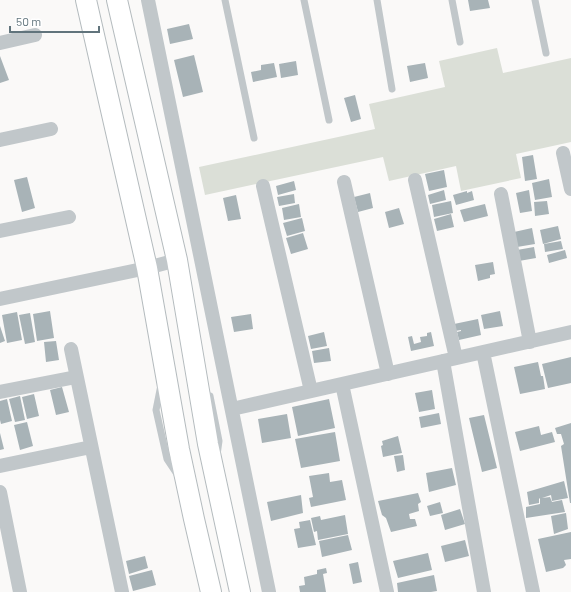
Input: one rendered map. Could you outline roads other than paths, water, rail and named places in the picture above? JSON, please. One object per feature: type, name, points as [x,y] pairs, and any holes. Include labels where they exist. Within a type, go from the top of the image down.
[{"type":"street","points":[[86,0],[147,268],[187,489],[212,592]]},
{"type":"street","points":[[117,0],[177,260],[208,444],[240,592]]},
{"type":"street","points":[[148,0],[269,592]]},
{"type":"street","points":[[0,43],[35,35]]},
{"type":"street","points":[[0,140],[51,129]]},
{"type":"street","points":[[564,152],[571,189]]},
{"type":"street","points":[[415,180],[450,360],[484,592]]},
{"type":"street","points":[[344,182],[388,374]]},
{"type":"street","points":[[263,186],[311,391]]},
{"type":"street","points":[[501,194],[530,342]]},
{"type":"street","points":[[0,232],[69,216]]},
{"type":"street","points":[[0,299],[147,268],[177,260]]},
{"type":"street","points":[[232,409],[571,332]]},
{"type":"street","points":[[70,349],[122,592]]},
{"type":"street","points":[[483,352],[533,592]]},
{"type":"street","points":[[0,392],[76,377]]},
{"type":"street","points":[[342,384],[387,592]]},
{"type":"street","points":[[0,466],[91,447]]},
{"type":"street","points":[[0,492],[5,543],[20,592]]},
{"type":"lane","points":[[225,0],[254,138]]},
{"type":"lane","points":[[304,0],[329,120]]},
{"type":"lane","points":[[377,0],[392,89]]},
{"type":"lane","points":[[452,0],[460,42]]},
{"type":"lane","points":[[535,0],[546,53]]},
{"type":"lane","points":[[194,362],[207,388],[219,441],[214,472]]}]
